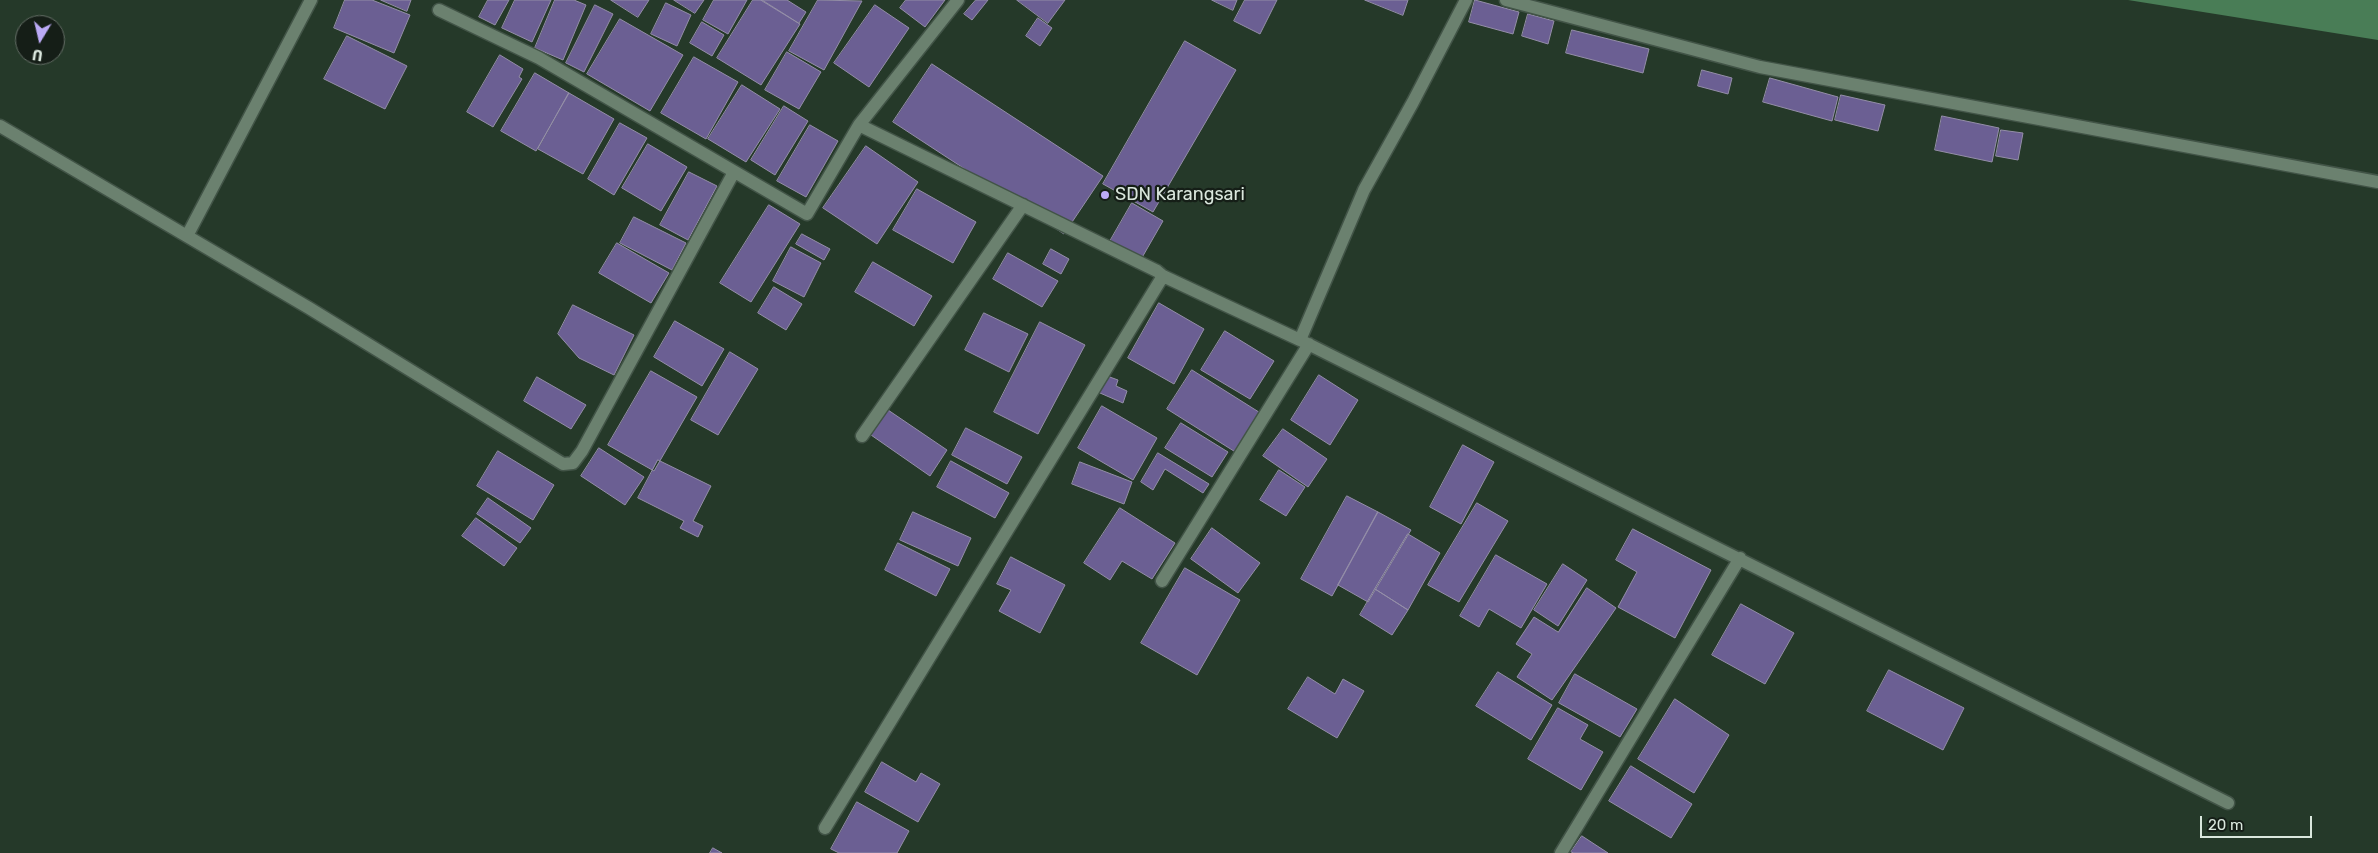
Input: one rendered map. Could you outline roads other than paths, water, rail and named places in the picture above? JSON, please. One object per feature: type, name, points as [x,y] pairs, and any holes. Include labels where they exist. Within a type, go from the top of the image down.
[{"type":"street","points":[[187,236],[310,0]]},
{"type":"street","points":[[439,10],[539,58],[807,214],[859,125],[958,0]]},
{"type":"street","points":[[1162,581],[1305,342],[1364,190],[1413,102],[1466,0]]},
{"type":"street","points":[[1506,0],[1760,67],[2378,182]]},
{"type":"street","points":[[859,125],[1157,270],[1162,276],[1305,342],[2228,803]]},
{"type":"street","points":[[0,126],[317,313],[563,464],[573,463],[582,451],[734,172]]},
{"type":"street","points":[[862,436],[1023,205]]},
{"type":"street","points":[[826,828],[1162,276]]},
{"type":"street","points":[[1561,853],[1740,558]]},
{"type":"place","name":"SDN Karangsari","points":[[1105,195]]}]
